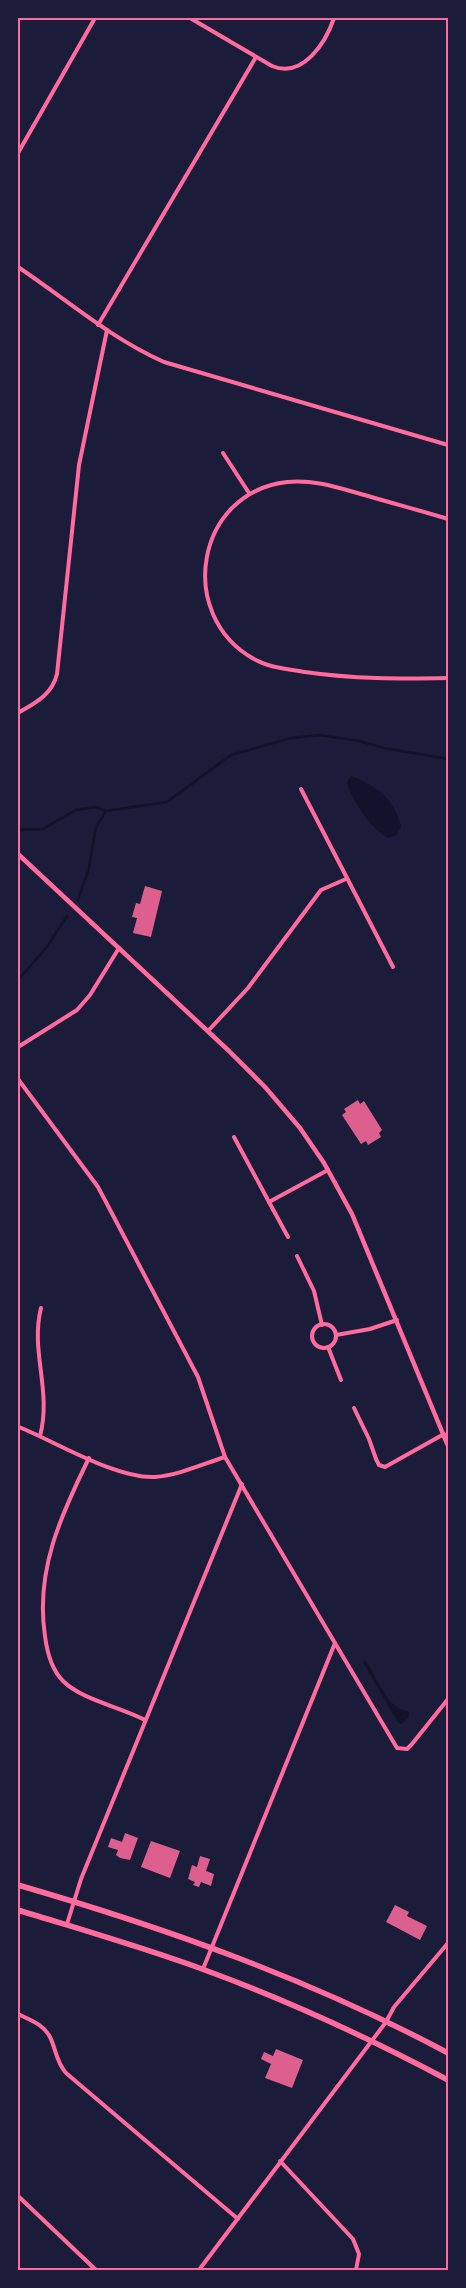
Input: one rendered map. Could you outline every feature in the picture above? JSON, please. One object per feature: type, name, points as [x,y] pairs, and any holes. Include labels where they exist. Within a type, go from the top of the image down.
[{"type":"main road","points":[[18,1885],[74,1901],[212,1947],[302,1983],[448,2053]]},
{"type":"main road","points":[[18,1910],[67,1924],[203,1969],[292,2006],[448,2080]]},
{"type":"street","points":[[18,152],[96,18]]},
{"type":"street","points":[[190,18],[256,57],[277,68],[287,69],[311,57],[321,46],[330,31],[334,18]]},
{"type":"street","points":[[98,325],[256,57]]},
{"type":"street","points":[[18,266],[98,325],[146,354],[182,369],[448,445]]},
{"type":"street","points":[[18,713],[46,696],[52,688],[57,674],[78,465],[107,330]]},
{"type":"street","points":[[223,453],[249,494]]},
{"type":"street","points":[[448,519],[314,482],[279,483],[249,494],[231,509],[216,530],[205,564],[205,588],[212,612],[224,634],[236,646],[260,662],[281,668],[362,678],[448,678]]},
{"type":"street","points":[[301,789],[393,967]]},
{"type":"street","points":[[18,854],[208,1031],[278,1102],[300,1128],[328,1170],[352,1214],[448,1446]]},
{"type":"street","points":[[208,1031],[248,988],[321,890],[346,879]]},
{"type":"street","points":[[18,1047],[77,1010],[90,995],[119,948]]},
{"type":"street","points":[[18,1079],[98,1187],[108,1204],[198,1377],[225,1458],[394,1744],[400,1750],[407,1749],[448,1699]]},
{"type":"street","points":[[234,1137],[288,1237]]},
{"type":"street","points":[[269,1202],[328,1170]]},
{"type":"street","points":[[297,1256],[314,1291],[322,1325]]},
{"type":"street","points":[[40,1308],[37,1323],[37,1340],[45,1404],[40,1436]]},
{"type":"street","points":[[336,1335],[370,1329],[397,1320]]},
{"type":"street","points":[[322,1325],[330,1326],[336,1335],[334,1342],[328,1347],[321,1347],[313,1340],[314,1330],[322,1325]]},
{"type":"street","points":[[328,1347],[341,1380]]},
{"type":"street","points":[[354,1408],[370,1439],[379,1465],[385,1467],[444,1434]]},
{"type":"street","points":[[19,1427],[89,1458],[124,1471],[154,1477],[168,1475],[225,1458]]},
{"type":"street","points":[[89,1458],[58,1527],[47,1558],[43,1608],[46,1645],[54,1670],[68,1686],[145,1720]]},
{"type":"street","points":[[67,1924],[80,1879],[242,1484]]},
{"type":"street","points":[[203,1969],[335,1643]]},
{"type":"street","points":[[200,2270],[280,2160],[386,2022],[394,2007],[448,1943]]},
{"type":"street","points":[[18,2014],[44,2029],[50,2037],[59,2063],[66,2073],[238,2219]]},
{"type":"street","points":[[280,2160],[353,2238],[359,2254],[356,2270]]},
{"type":"street","points":[[18,2196],[96,2270]]},
{"type":"shaded area","points":[[351,776],[369,784],[389,801],[394,808],[401,827],[396,835],[388,838],[369,822],[347,783]]},
{"type":"shaded area","points":[[365,1660],[388,1698],[398,1708],[409,1712],[408,1718],[402,1724],[399,1724],[363,1663]]},
{"type":"building","points":[[145,886],[162,891],[151,937],[133,933],[137,918],[132,917],[136,903],[140,904]]},
{"type":"building","points":[[358,1100],[360,1104],[364,1101],[382,1130],[379,1133],[381,1137],[368,1145],[366,1141],[361,1144],[342,1115],[346,1112],[344,1109]]},
{"type":"building","points":[[125,1833],[138,1838],[130,1860],[120,1858],[116,1855],[118,1850],[108,1847],[111,1838],[122,1842]]},
{"type":"building","points":[[151,1841],[180,1851],[170,1878],[141,1867]]},
{"type":"building","points":[[200,1856],[210,1859],[206,1871],[214,1874],[211,1886],[201,1882],[199,1887],[193,1885],[195,1882],[188,1879],[192,1865],[197,1867]]},
{"type":"building","points":[[395,1905],[409,1912],[407,1916],[427,1926],[420,1940],[386,1922]]},
{"type":"building","points":[[276,2049],[303,2060],[292,2088],[265,2078],[271,2064],[261,2059],[264,2052],[273,2056]]},
{"type":"waterway","points":[[18,830],[43,829],[76,810],[96,807],[106,811],[167,802],[231,755],[291,738],[319,735],[448,759]]},
{"type":"waterway","points":[[78,900],[89,868],[96,827],[106,811]]},
{"type":"waterway","points":[[18,980],[47,947],[67,916]]}]
